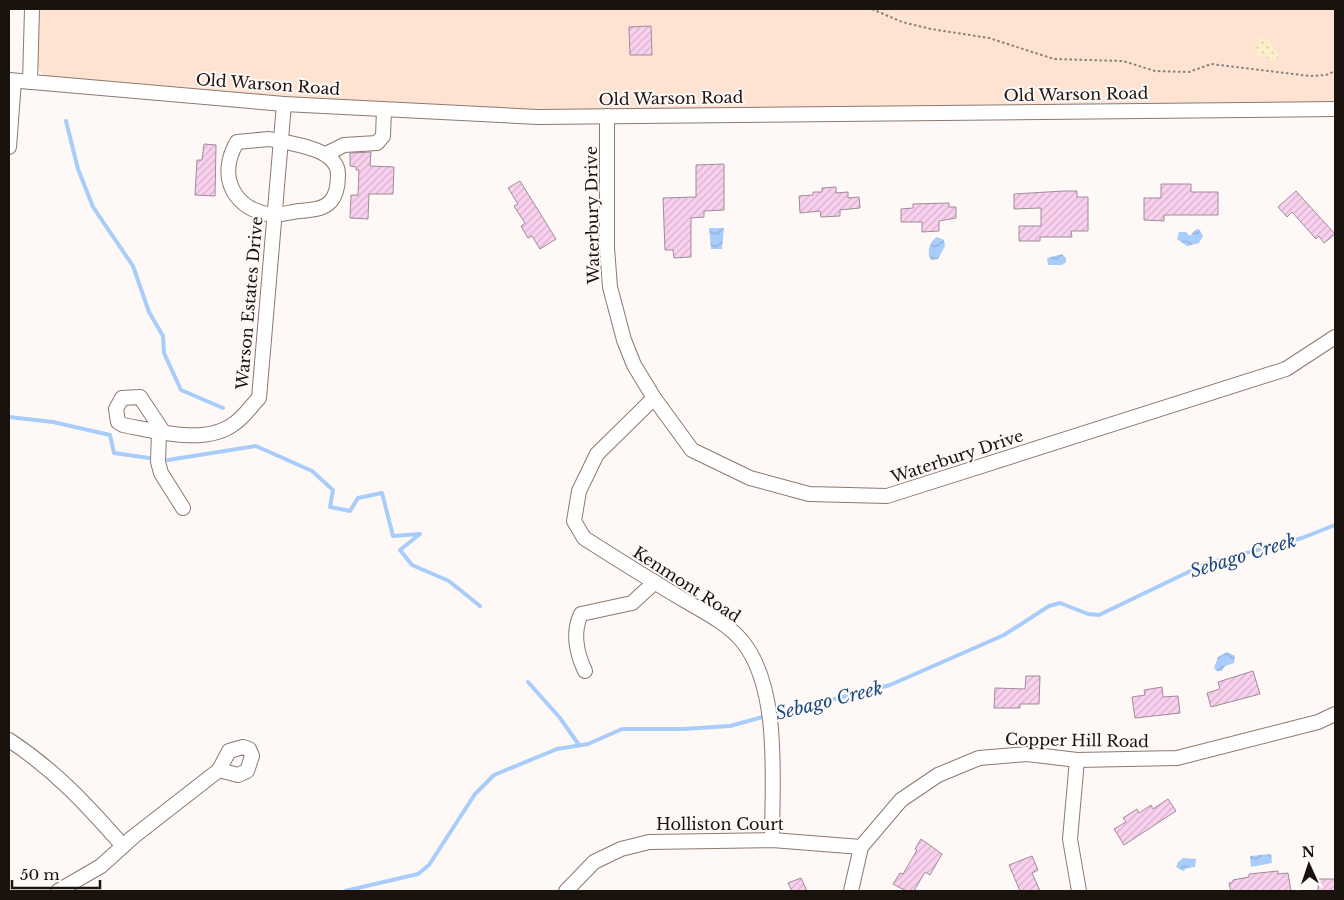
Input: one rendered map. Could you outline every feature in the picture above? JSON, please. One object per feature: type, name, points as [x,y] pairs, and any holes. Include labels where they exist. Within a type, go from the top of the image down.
[{"type":"street","points":[[30,82],[32,9]]},
{"type":"street","points":[[9,147],[11,81]]},
{"type":"street","name":"Old Warson Road","points":[[11,81],[284,104],[538,117],[1335,109]]},
{"type":"street","name":"Warson Estates Drive","points":[[182,508],[161,473],[158,462],[161,433],[174,436],[208,434],[234,424],[259,398],[284,104]]},
{"type":"street","points":[[326,154],[344,145],[376,143],[383,136],[384,110]]},
{"type":"street","name":"Waterbury Drive","points":[[606,116],[607,248],[610,287],[624,340],[634,365],[654,398],[692,450],[750,478],[809,494],[886,496],[1286,369],[1335,337]]},
{"type":"street","points":[[269,139],[280,141],[322,151],[326,154],[338,171],[338,185],[332,201],[320,208],[274,215],[253,210],[239,201],[231,190],[228,179],[232,151],[237,142],[269,139]]},
{"type":"street","name":"Kenmont Road","points":[[654,398],[597,454],[579,491],[574,521],[584,538],[721,623],[742,640],[757,666],[772,726],[772,840]]},
{"type":"street","points":[[585,671],[577,656],[577,623],[581,614],[632,603],[654,582]]},
{"type":"street","name":"Copper Hill Road","points":[[851,891],[861,847],[901,800],[938,775],[979,758],[1027,754],[1078,760],[1177,758],[1318,722],[1335,714]]},
{"type":"street","points":[[9,740],[41,761],[83,800],[123,846]]},
{"type":"street","points":[[1078,760],[1070,839],[1079,891]]},
{"type":"street","points":[[58,891],[101,866],[123,846],[219,770]]},
{"type":"street","name":"Holliston Court","points":[[566,891],[594,862],[621,849],[649,842],[772,840],[861,847]]},
{"type":"path","points":[[872,9],[902,22],[931,29],[989,38],[1064,60],[1124,61],[1155,71],[1189,72],[1211,64],[1310,76],[1326,75],[1335,71]]},
{"type":"shaded area","points":[[38,9],[1335,9],[1335,104],[509,111],[285,97],[49,78],[40,72],[37,66]]},
{"type":"sand","points":[[1261,38],[1271,40],[1271,46],[1279,55],[1276,60],[1270,61],[1265,57],[1257,56],[1257,42]]},
{"type":"water","points":[[709,228],[724,228],[722,249],[711,249]]},
{"type":"water","points":[[1199,229],[1203,236],[1199,243],[1187,246],[1177,239],[1179,232],[1186,232],[1190,236],[1195,230]]},
{"type":"water","points":[[937,237],[944,240],[945,246],[938,259],[931,260],[929,254],[930,247],[932,241]]},
{"type":"water","points":[[1062,254],[1066,258],[1066,262],[1062,265],[1048,265],[1047,258]]},
{"type":"water","points":[[1227,652],[1235,656],[1234,663],[1225,666],[1222,671],[1217,671],[1214,668],[1218,657]]},
{"type":"water","points":[[1271,854],[1272,863],[1251,867],[1250,856]]},
{"type":"water","points":[[1183,858],[1196,859],[1195,867],[1187,868],[1183,871],[1176,867]]},
{"type":"building","points":[[651,26],[652,55],[630,55],[629,27]]},
{"type":"building","points":[[204,144],[216,145],[215,196],[195,195],[197,160],[202,160]]},
{"type":"building","points":[[371,152],[370,166],[394,167],[393,194],[369,194],[368,219],[350,218],[351,195],[358,195],[359,170],[356,170],[356,167],[350,166],[350,153]]},
{"type":"building","points":[[724,164],[724,210],[704,211],[704,217],[691,218],[691,257],[674,258],[673,250],[665,250],[663,198],[696,197],[696,165]]},
{"type":"building","points":[[520,181],[556,239],[540,249],[532,236],[528,238],[521,226],[525,223],[514,206],[518,204],[508,188]]},
{"type":"building","points":[[1161,184],[1191,184],[1191,192],[1218,192],[1218,215],[1164,215],[1164,221],[1144,220],[1144,198],[1161,198]]},
{"type":"building","points":[[836,187],[836,193],[848,192],[848,198],[859,197],[860,208],[840,210],[840,216],[821,217],[820,211],[800,213],[799,196],[813,195],[813,192],[822,192],[822,188]]},
{"type":"building","points":[[1077,191],[1077,197],[1088,197],[1088,231],[1071,231],[1072,237],[1040,237],[1040,241],[1019,241],[1019,226],[1041,226],[1041,208],[1014,209],[1014,194]]},
{"type":"building","points":[[1296,191],[1335,234],[1324,243],[1319,236],[1316,239],[1292,212],[1287,217],[1278,207]]},
{"type":"building","points":[[949,203],[949,207],[956,207],[956,218],[939,221],[939,231],[922,232],[922,222],[901,222],[901,209],[913,208],[913,204]]},
{"type":"building","points":[[1253,671],[1260,694],[1211,707],[1207,693],[1220,689],[1218,682]]},
{"type":"building","points":[[1026,676],[1040,676],[1039,704],[1020,704],[1020,708],[994,708],[995,688],[1025,689]]},
{"type":"building","points":[[1162,687],[1163,697],[1178,696],[1180,713],[1135,718],[1132,697],[1145,695],[1144,690]]},
{"type":"building","points":[[1168,799],[1176,811],[1124,845],[1114,829],[1126,822],[1123,818],[1137,809],[1139,813],[1151,805],[1153,809]]},
{"type":"building","points":[[921,839],[942,854],[930,875],[925,872],[914,891],[906,891],[893,884],[900,873],[903,874]]},
{"type":"building","points":[[1032,856],[1038,870],[1032,873],[1040,891],[1020,891],[1009,865]]},
{"type":"building","points":[[1278,871],[1278,874],[1288,873],[1291,891],[1231,891],[1229,883],[1233,882],[1233,880],[1249,877],[1249,874]]},
{"type":"building","points":[[801,878],[807,891],[792,891],[788,883]]},
{"type":"building","points":[[1318,879],[1335,879],[1335,891],[1318,891]]},
{"type":"waterway","points":[[66,121],[78,169],[93,207],[133,266],[149,312],[163,336],[164,353],[181,390],[223,408]]},
{"type":"waterway","points":[[9,417],[53,422],[110,435],[114,453],[149,458]]},
{"type":"waterway","points":[[168,460],[256,446],[312,471],[333,490],[330,507],[350,511],[358,498],[382,493],[393,536],[420,534],[400,550],[412,565],[449,581],[480,606]]},
{"type":"waterway","name":"Sebago Creek","points":[[772,715],[890,685],[1004,635],[1049,606],[1060,603],[1088,614],[1099,615],[1205,564],[1302,538],[1335,525]]},
{"type":"waterway","points":[[528,682],[560,718],[579,745]]},
{"type":"waterway","name":"Sebago Creek","points":[[345,891],[418,874],[429,865],[475,794],[494,775],[557,749],[588,744],[622,729],[683,729],[730,726],[766,716]]}]
